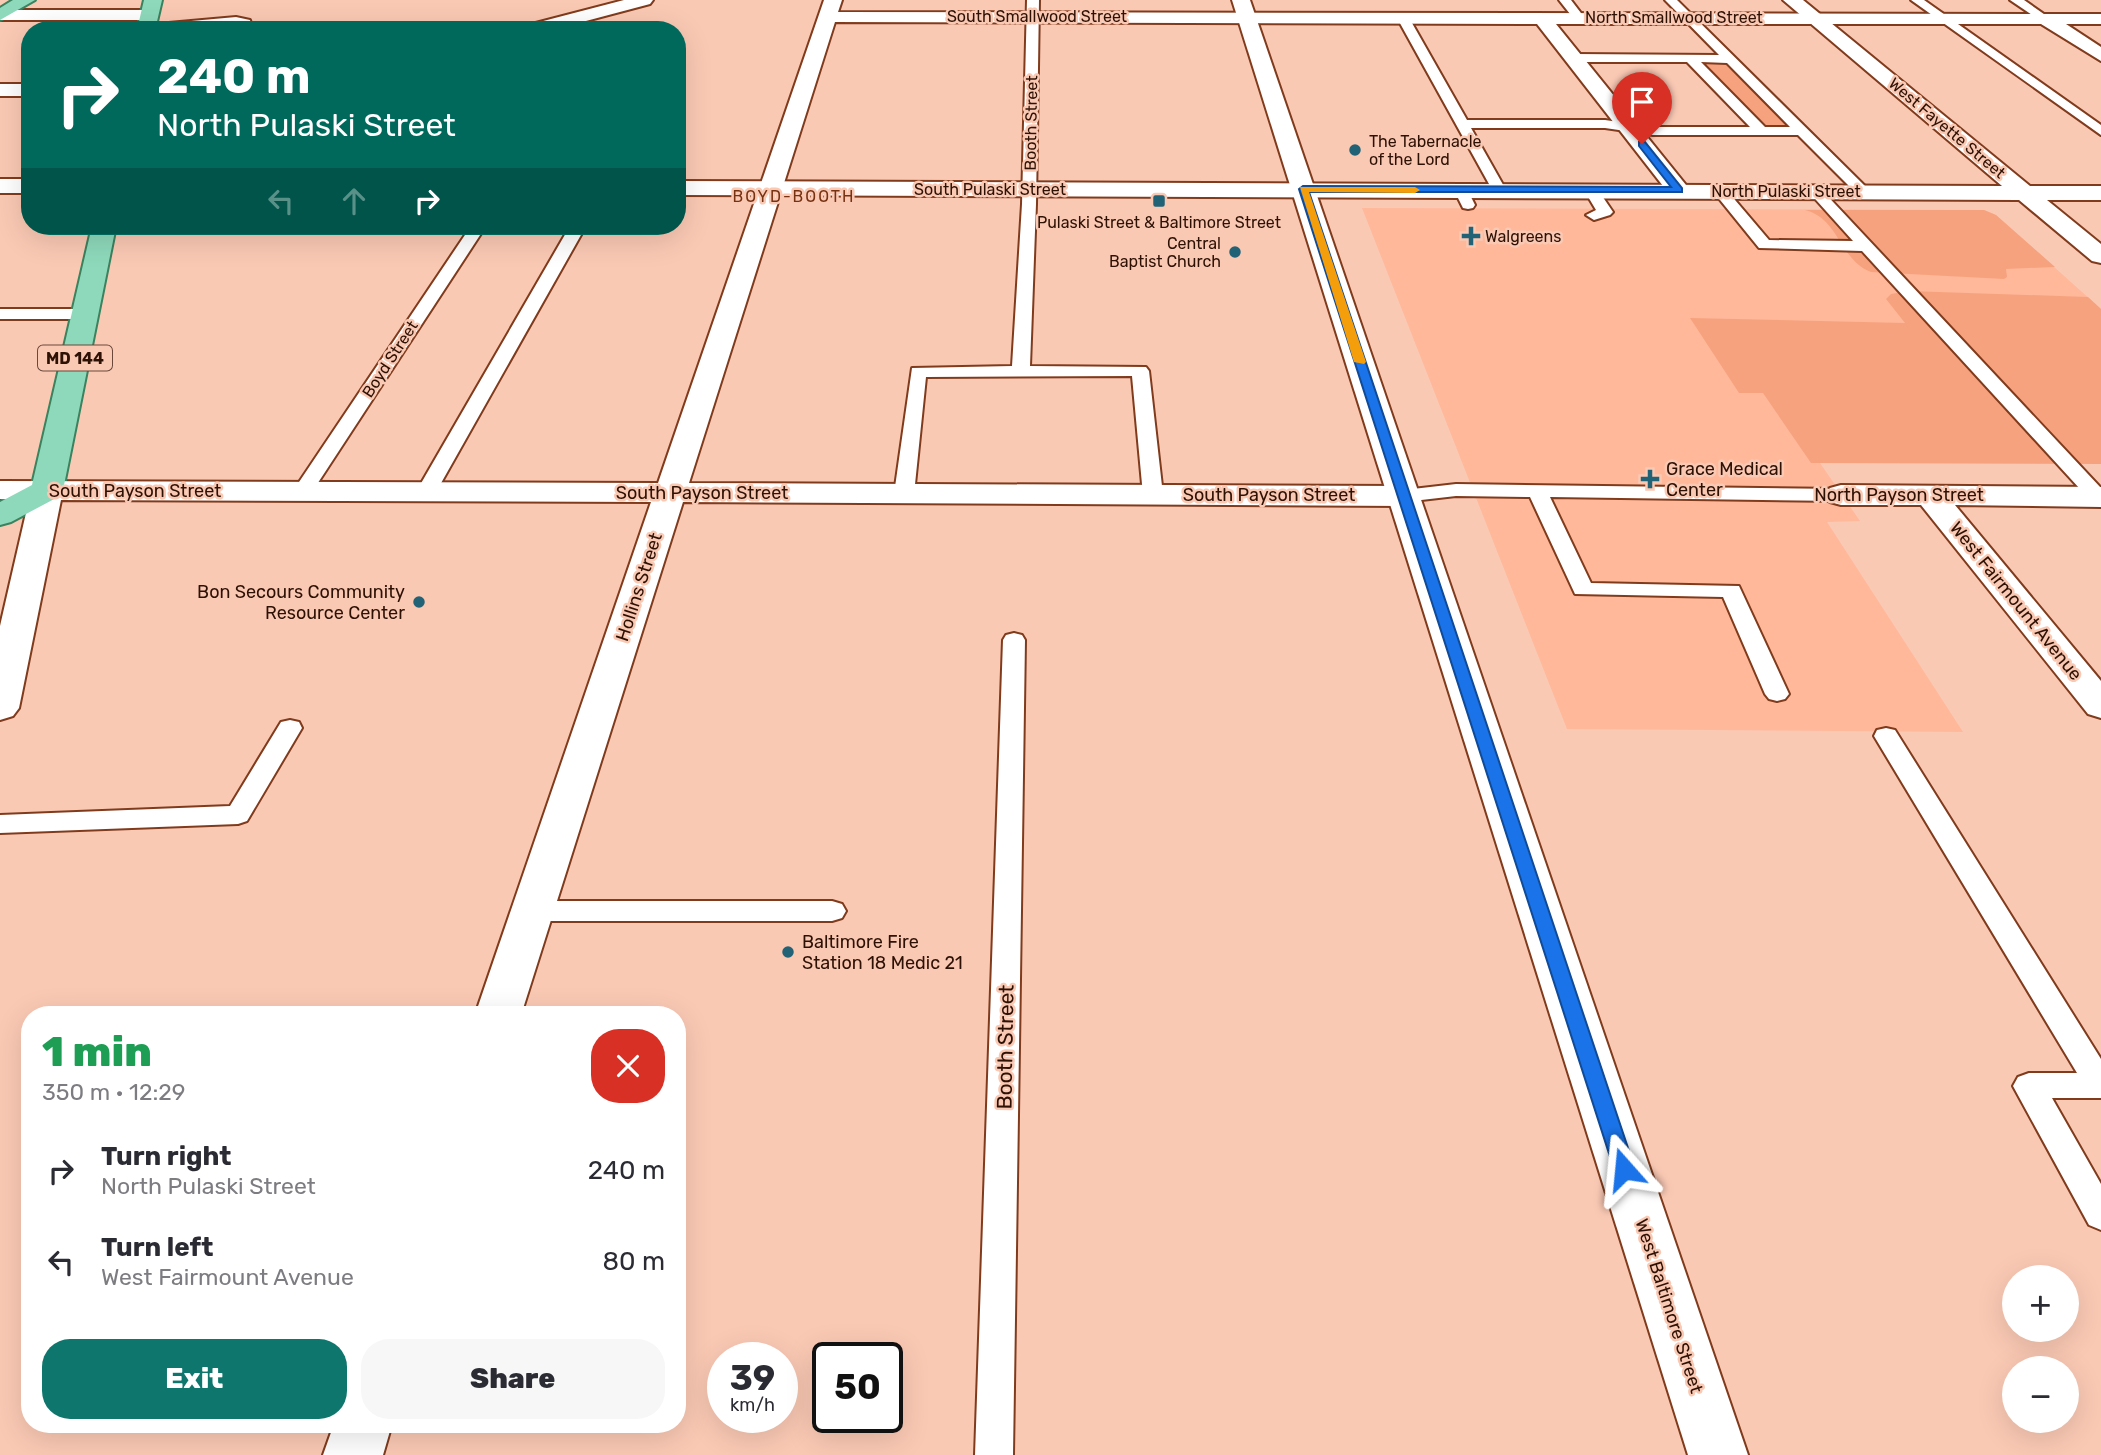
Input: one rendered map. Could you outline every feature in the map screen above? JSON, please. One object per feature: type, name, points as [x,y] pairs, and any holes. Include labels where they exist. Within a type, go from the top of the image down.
[{"type":"main road","points":[[0,15],[26,0]]},
{"type":"main road","name":"MD 144","points":[[47,490],[102,235]]},
{"type":"main road","points":[[0,515],[47,490]]},
{"type":"street","points":[[564,21],[644,0]]},
{"type":"street","name":"West Fayette Street","points":[[1792,0],[2101,256]]},
{"type":"street","points":[[612,21],[622,6]]},
{"type":"street","name":"South Smallwood Street","points":[[830,8],[1244,8]]},
{"type":"street","name":"Hollins Street","points":[[501,1006],[830,8]]},
{"type":"street","name":"North Smallwood Street","points":[[1244,8],[1402,16],[2101,19]]},
{"type":"street","name":"West Baltimore Street","points":[[1244,8],[1718,1455]]},
{"type":"street","points":[[0,15],[148,18]]},
{"type":"street","points":[[1541,17],[1678,190]]},
{"type":"street","points":[[2045,19],[2101,55]]},
{"type":"street","points":[[0,90],[21,90]]},
{"type":"street","points":[[0,186],[21,186]]},
{"type":"street","name":"South Pulaski Street","points":[[686,188],[1303,189]]},
{"type":"street","name":"North Pulaski Street","points":[[1303,189],[1464,197],[1499,190],[2101,193]]},
{"type":"street","name":"South Payson Street","points":[[0,490],[1404,496]]},
{"type":"street","points":[[0,708],[47,490]]},
{"type":"street","name":"North Payson Street","points":[[1841,495],[2100,497]]},
{"type":"street","name":"West Fairmount Avenue","points":[[1930,496],[2101,706]]},
{"type":"street","points":[[353,1455],[360,1433]]},
{"type":"lane","points":[[1565,0],[1578,17]]},
{"type":"lane","points":[[1671,0],[1862,191]]},
{"type":"lane","points":[[1917,0],[2101,131]]},
{"type":"lane","points":[[2015,0],[2045,19]]},
{"type":"lane","name":"Booth Street","points":[[1021,372],[1033,8]]},
{"type":"lane","points":[[1402,16],[1499,190]]},
{"type":"lane","points":[[148,18],[241,21]]},
{"type":"lane","points":[[1574,58],[1730,59]]},
{"type":"lane","points":[[1691,59],[1761,131]]},
{"type":"lane","points":[[1462,124],[1605,124],[1653,131],[1802,131]]},
{"type":"lane","points":[[1591,190],[1605,212],[1594,215]]},
{"type":"lane","points":[[1719,190],[1765,245],[1866,246]]},
{"type":"lane","points":[[1815,191],[2100,497]]},
{"type":"lane","name":"Boyd Street","points":[[303,491],[472,235]]},
{"type":"lane","points":[[426,492],[573,235]]},
{"type":"lane","points":[[0,314],[85,314]]},
{"type":"lane","points":[[904,494],[918,372],[1140,371],[1153,495]]},
{"type":"lane","name":"North Payson Street","points":[[1404,496],[1457,490],[1841,495]]},
{"type":"lane","points":[[1537,491],[1583,589],[1731,591],[1777,694]]},
{"type":"lane","name":"Booth Street","points":[[994,1455],[1014,640]]},
{"type":"lane","points":[[0,824],[238,814],[290,728]]},
{"type":"lane","points":[[1886,736],[2101,1085]]},
{"type":"lane","points":[[532,911],[832,911]]},
{"type":"lane","points":[[2101,1085],[2029,1086],[2101,1215]]},
{"type":"shaded area","points":[[1703,62],[1725,62],[1791,129],[1766,129]]},
{"type":"shaded area","name":"Grace Medical Center","points":[[1362,208],[1984,210],[1996,215],[2101,309],[2101,463],[1820,463],[1860,521],[1827,522],[1963,732],[1567,729]]},
{"type":"shaded area","points":[[1805,210],[1984,210],[1996,215],[2055,267],[2006,269],[2007,277],[2004,279],[1871,272],[1852,259],[1825,222]]},
{"type":"shaded area","points":[[1909,291],[2088,297],[2101,309],[2101,464],[1811,463],[1763,393],[1739,393],[1690,318],[1905,323],[1886,299],[1891,294]]},
{"type":"slow traffic","points":[[1360,362],[1303,189],[1415,190]]},
{"type":"place","name":"The Tabernacle of the Lord","points":[[1355,150]]},
{"type":"place","name":"Pulaski Street & Baltimore Street","points":[[1159,201]]},
{"type":"place","name":"Walgreens","points":[[1471,236]]},
{"type":"place","name":"Central Baptist Church","points":[[1235,252]]},
{"type":"place","name":"Grace Medical Center","points":[[1650,479]]},
{"type":"place","name":"Bon Secours Community Resource Center","points":[[419,602]]},
{"type":"place","name":"Baltimore Fire Station 18 Medic 21","points":[[788,952]]},
{"type":"district","name":"BOYD-BOOTH","points":[[794,196]]},
{"type":"route","points":[[1624,1169],[1303,189],[1678,190],[1642,144]]}]
